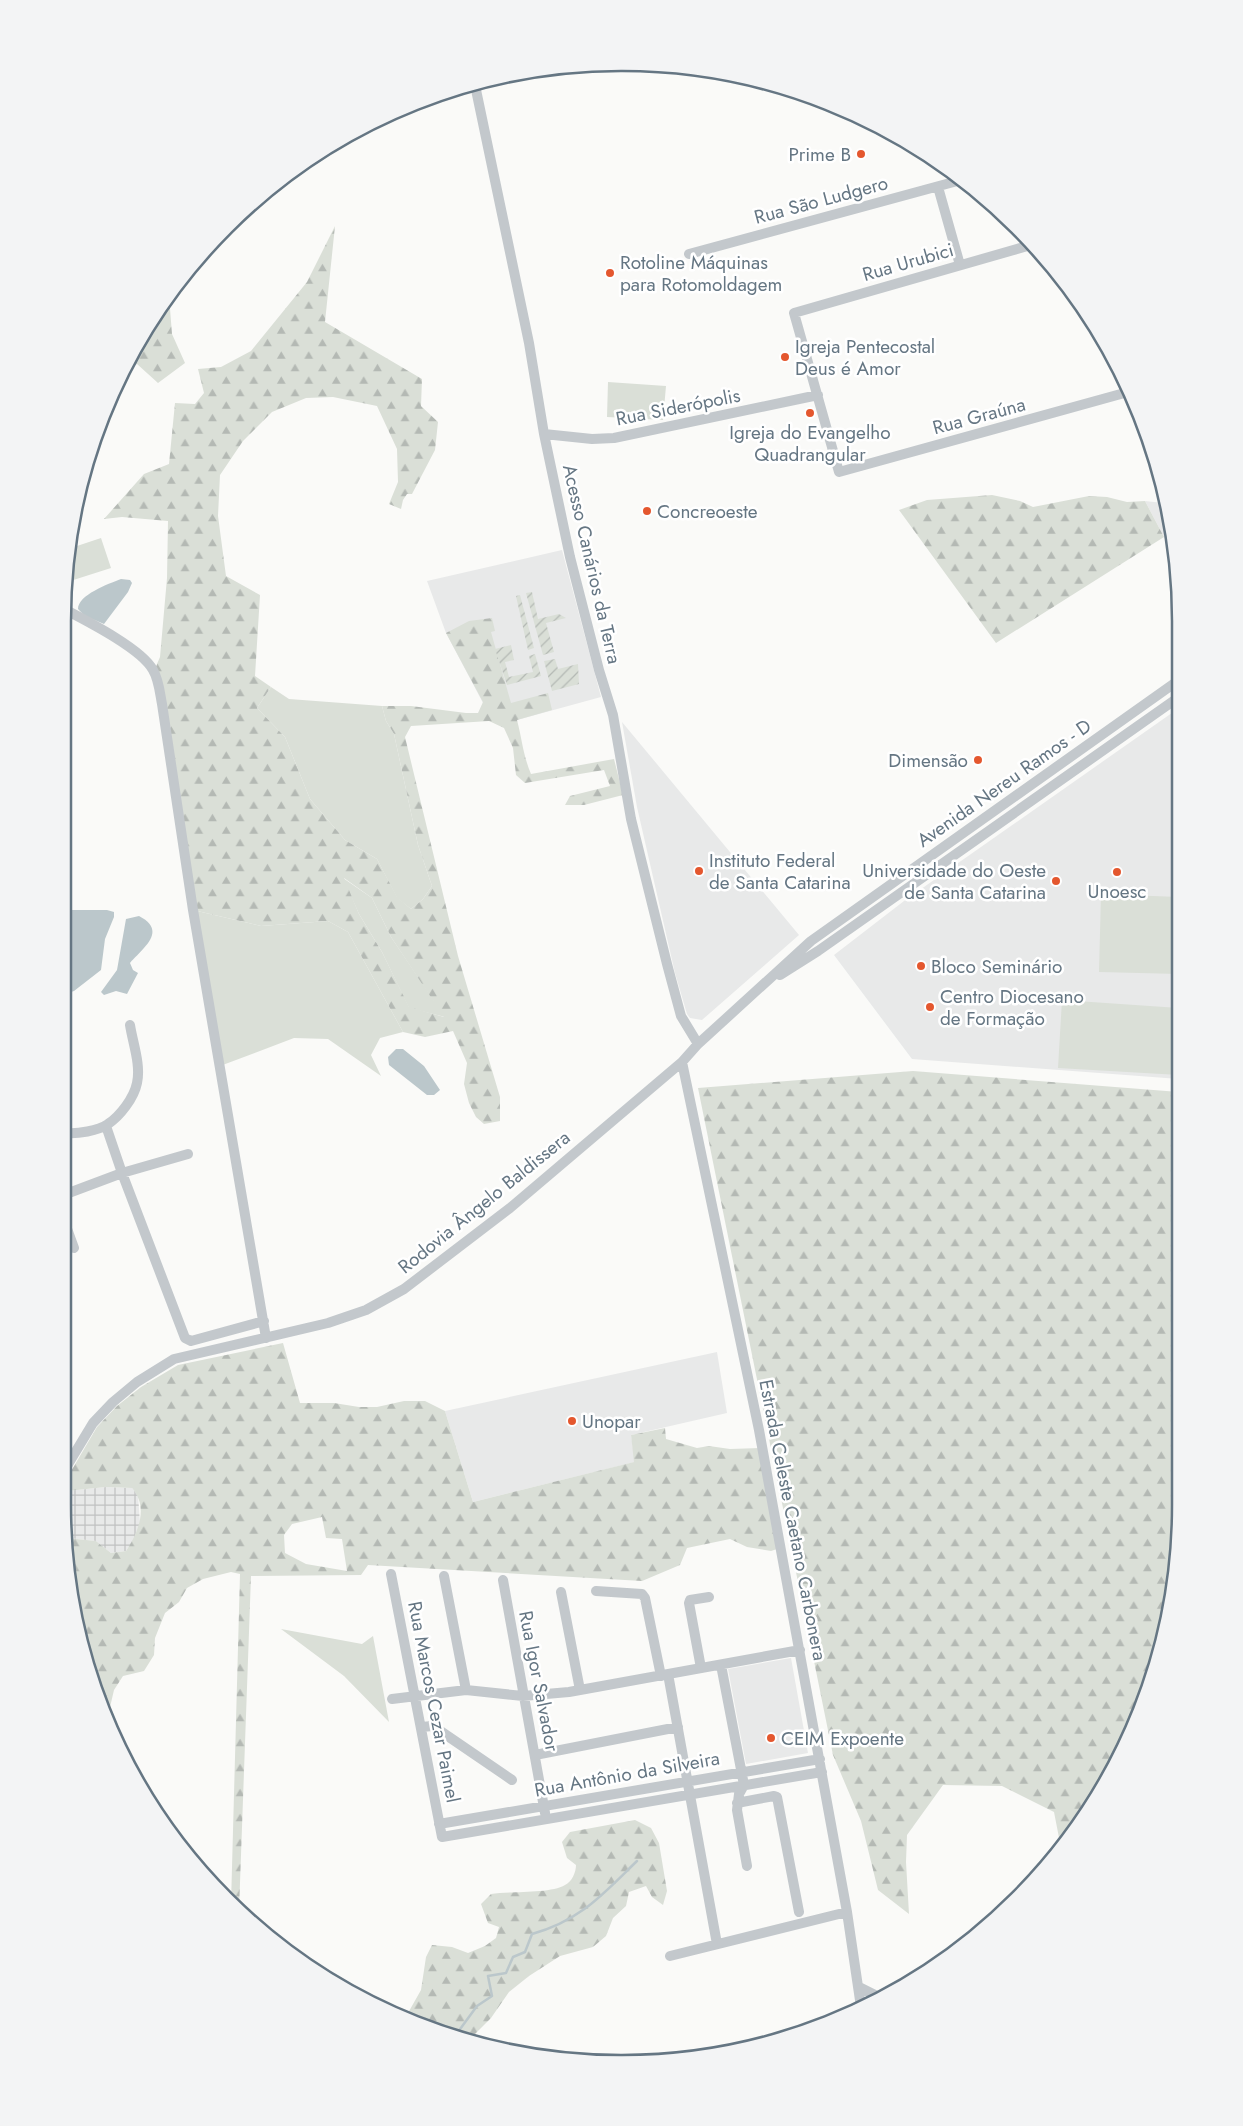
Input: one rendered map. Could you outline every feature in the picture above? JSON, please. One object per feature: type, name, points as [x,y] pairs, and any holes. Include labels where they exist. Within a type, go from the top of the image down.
[{"type":"street","name":"Acesso Canários da Terra","points":[[476,91],[529,343],[544,434],[570,557],[613,716],[631,819],[662,946],[681,1016],[698,1044]]},
{"type":"street","name":"Rua São Ludgero","points":[[689,254],[953,183]]},
{"type":"street","points":[[938,187],[960,265]]},
{"type":"street","name":"Rua Urubici","points":[[818,395],[794,313],[1024,247]]},
{"type":"street","name":"Rua Graúna","points":[[818,395],[839,472],[1122,394]]},
{"type":"street","name":"Rua Siderópolis","points":[[544,434],[592,439],[614,438],[818,395]]},
{"type":"street","points":[[71,613],[97,627],[144,658],[154,672],[162,704],[193,910],[266,1338]]},
{"type":"street","name":"Avenida Nereu Ramos - D","points":[[682,1062],[698,1044],[811,940],[1172,685]]},
{"type":"street","name":"Avenida Nereu Ramos - D","points":[[756,990],[818,951],[1172,702]]},
{"type":"street","points":[[1095,740],[1103,751]]},
{"type":"street","points":[[71,1134],[106,1126],[116,1117],[129,1100],[137,1084],[138,1067],[130,1025]]},
{"type":"street","name":"Rodovia Ângelo Baldissera","points":[[71,1459],[93,1423],[137,1382],[174,1359],[328,1323],[366,1310],[404,1289],[510,1208],[682,1062]]},
{"type":"street","name":"Estrada Celeste Caetano Carbonera","points":[[682,1062],[746,1367],[800,1650],[847,1912],[860,2000]]},
{"type":"street","points":[[106,1126],[185,1338],[191,1341],[264,1321]]},
{"type":"street","points":[[71,1192],[122,1173],[188,1154]]},
{"type":"street","points":[[71,1240],[74,1248]]},
{"type":"street","name":"Rua Marcos Cezar Paimel","points":[[391,1574],[442,1837]]},
{"type":"street","points":[[444,1576],[466,1690]]},
{"type":"street","name":"Rua Igor Salvador","points":[[503,1580],[546,1819]]},
{"type":"street","points":[[561,1592],[580,1690]]},
{"type":"street","points":[[596,1592],[642,1594],[646,1598],[678,1727],[717,1944]]},
{"type":"street","points":[[700,1668],[689,1603],[690,1600],[709,1597]]},
{"type":"street","points":[[392,1699],[466,1690],[524,1696],[580,1690],[800,1650]]},
{"type":"street","points":[[721,1665],[744,1784],[737,1803],[747,1866]]},
{"type":"street","points":[[420,1727],[433,1726],[512,1780]]},
{"type":"street","points":[[535,1755],[678,1727]]},
{"type":"street","name":"Rua Antônio da Silveira","points":[[439,1824],[820,1759]]},
{"type":"street","name":"Rua Antônio da Silveira","points":[[442,1837],[822,1772]]},
{"type":"street","points":[[737,1803],[774,1796],[778,1797],[799,1912]]},
{"type":"street","points":[[670,1956],[847,1912]]},
{"type":"street","points":[[859,1987],[873,1994]]},
{"type":"shaded area","points":[[1145,501],[1158,502],[1165,539]]},
{"type":"shaded area","points":[[562,550],[601,697],[517,720],[483,703],[446,633],[427,581]]},
{"type":"shaded area","points":[[121,579],[130,580],[132,583],[128,592],[104,624],[85,616],[78,609],[79,604],[88,595]]},
{"type":"shaded area","name":"Universidade do Oeste de Santa Catarina","points":[[1172,713],[1172,1078],[912,1059],[834,955],[904,901]]},
{"type":"shaded area","name":"Instituto Federal de Santa Catarina","points":[[622,722],[799,935],[702,1020],[690,1018],[687,1014],[675,973],[637,807]]},
{"type":"shaded area","points":[[71,910],[107,910],[114,912],[114,917],[105,939],[101,970],[71,992]]},
{"type":"shaded area","points":[[139,916],[152,928],[152,934],[146,945],[130,963],[133,970],[138,973],[127,994],[116,991],[104,995],[101,992],[117,970],[126,919]]},
{"type":"shaded area","points":[[396,1049],[403,1049],[424,1066],[440,1090],[434,1095],[427,1095],[389,1065],[388,1057]]},
{"type":"shaded area","name":"Unopar","points":[[717,1352],[727,1413],[631,1435],[635,1462],[473,1502],[445,1411]]},
{"type":"shaded area","points":[[106,1487],[132,1488],[138,1495],[140,1523],[134,1539],[126,1551],[111,1553],[96,1541],[72,1539],[71,1491]]},
{"type":"shaded area","points":[[791,1658],[808,1753],[746,1764],[728,1669]]},
{"type":"green space","points":[[335,226],[325,322],[422,379],[421,406],[438,422],[435,450],[412,494],[407,494],[403,500],[401,509],[389,504],[398,482],[397,449],[377,406],[333,397],[306,398],[272,412],[243,441],[220,475],[218,516],[226,576],[260,595],[255,676],[271,687],[257,708],[285,737],[310,799],[345,840],[377,859],[397,897],[411,909],[423,899],[432,886],[418,845],[394,734],[386,721],[382,706],[411,706],[478,713],[483,702],[446,633],[469,621],[492,618],[495,631],[491,632],[511,703],[548,693],[552,710],[517,720],[524,754],[531,774],[614,759],[623,795],[584,805],[565,805],[570,796],[610,786],[604,770],[525,783],[516,775],[513,748],[504,728],[489,721],[411,726],[405,737],[458,956],[500,1097],[500,1121],[484,1124],[476,1117],[469,1103],[464,1084],[467,1063],[453,1031],[425,1037],[403,1032],[348,932],[328,921],[261,926],[193,910],[154,671],[160,657],[167,578],[168,521],[122,517],[104,519],[144,474],[169,464],[175,403],[195,404],[204,393],[198,369],[221,367],[251,351],[307,282]],"holes":[[[344,878],[372,898],[391,937],[444,1017],[409,1007],[382,952],[359,914]]]},
{"type":"green space","points":[[170,308],[172,334],[185,363],[158,383],[137,364],[135,365]]},
{"type":"green space","points":[[608,382],[666,386],[663,420],[607,417]]},
{"type":"green space","points":[[992,495],[1020,501],[1033,507],[1089,496],[1107,497],[1127,502],[1145,501],[1164,537],[996,643],[899,510],[927,500]]},
{"type":"green space","points":[[101,538],[111,568],[73,580],[77,546]]},
{"type":"green space","points":[[532,592],[538,619],[559,614],[566,618],[546,623],[554,652],[543,655],[526,593]]},
{"type":"green space","points":[[520,595],[534,648],[528,650],[516,596]]},
{"type":"green space","points":[[511,645],[514,660],[505,662],[509,677],[533,672],[529,656],[535,654],[541,676],[507,685],[495,649]]},
{"type":"green space","points":[[555,659],[558,669],[578,664],[579,684],[552,691],[544,661]]},
{"type":"green space","points":[[271,687],[289,699],[382,706],[386,721],[394,734],[418,845],[432,886],[423,899],[411,909],[397,898],[377,859],[345,840],[310,799],[285,737],[257,708]]},
{"type":"green space","points":[[343,878],[372,898],[391,937],[445,1017],[409,1008],[382,952],[359,914]]},
{"type":"green space","points":[[1101,894],[1172,897],[1172,974],[1099,972]]},
{"type":"green space","points":[[193,910],[261,926],[328,921],[348,932],[403,1032],[380,1038],[371,1055],[381,1076],[328,1039],[294,1038],[220,1066]]},
{"type":"green space","points":[[1062,1000],[1172,1008],[1172,1075],[1058,1068]]},
{"type":"green space","points":[[913,1071],[1172,1091],[1171,1540],[1161,1612],[1143,1681],[1115,1748],[1098,1780],[1059,1838],[1054,1812],[1002,1786],[943,1785],[907,1835],[906,1862],[909,1914],[878,1890],[861,1821],[833,1755],[698,1088]]},
{"type":"green space","points":[[283,1343],[300,1403],[334,1403],[359,1407],[377,1407],[404,1401],[425,1401],[445,1411],[473,1502],[634,1462],[631,1435],[665,1428],[666,1439],[697,1448],[709,1446],[730,1449],[760,1448],[777,1549],[771,1551],[747,1547],[730,1539],[687,1548],[680,1565],[642,1581],[368,1565],[361,1575],[251,1576],[239,1901],[231,1893],[240,1574],[231,1572],[203,1579],[187,1588],[179,1602],[165,1613],[155,1638],[154,1655],[144,1671],[123,1676],[114,1690],[110,1707],[100,1681],[82,1612],[72,1539],[96,1541],[111,1553],[126,1551],[138,1528],[141,1512],[137,1495],[132,1488],[106,1487],[71,1491],[71,1471],[97,1427],[117,1406],[141,1387],[178,1365]],"holes":[[[322,1517],[326,1538],[342,1539],[347,1571],[306,1564],[285,1553],[284,1535],[292,1524]]]},
{"type":"green space","points":[[281,1629],[362,1644],[373,1636],[389,1722],[344,1676]]},
{"type":"green space","points":[[635,1820],[651,1828],[659,1843],[667,1891],[663,1905],[652,1897],[646,1886],[629,1892],[626,1906],[613,1918],[606,1936],[593,1947],[560,1956],[529,1976],[509,1992],[491,2018],[474,2035],[409,2012],[421,1990],[426,1957],[432,1945],[452,1947],[468,1953],[485,1946],[496,1938],[499,1927],[488,1923],[481,1904],[491,1894],[550,1890],[567,1884],[572,1879],[576,1865],[567,1858],[562,1842],[570,1832]]},
{"type":"waterway","points":[[459,2030],[477,2006],[492,1996],[488,1976],[506,1973],[513,1957],[525,1952],[532,1934],[564,1922],[590,1905],[637,1861]]},
{"type":"place","name":"Prime B","points":[[861,154]]},
{"type":"place","name":"Rotoline Máquinas para Rotomoldagem","points":[[610,273]]},
{"type":"place","name":"Igreja Pentecostal Deus é Amor","points":[[785,357]]},
{"type":"place","name":"Igreja do Evangelho Quadrangular","points":[[810,413]]},
{"type":"place","name":"Concreoeste","points":[[647,511]]},
{"type":"place","name":"Dimensão","points":[[978,760]]},
{"type":"place","name":"Instituto Federal de Santa Catarina","points":[[699,871]]},
{"type":"place","name":"Unoesc","points":[[1117,872]]},
{"type":"place","name":"Universidade do Oeste de Santa Catarina","points":[[1056,881]]},
{"type":"place","name":"Bloco Seminário","points":[[921,966]]},
{"type":"place","name":"Centro Diocesano de Formação","points":[[930,1007]]},
{"type":"place","name":"Unopar","points":[[572,1421]]},
{"type":"place","name":"CEIM Expoente","points":[[771,1738]]}]
